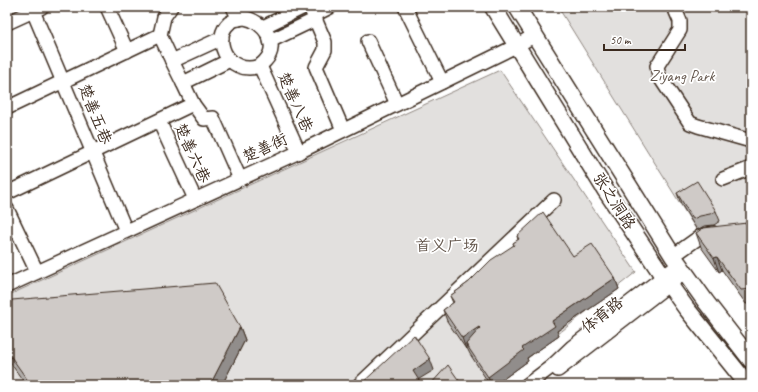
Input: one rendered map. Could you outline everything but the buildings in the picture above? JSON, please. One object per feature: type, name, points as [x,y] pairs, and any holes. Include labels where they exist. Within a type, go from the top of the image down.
[{"type":"main road","name":"张之洞路","points":[[493,7],[606,191],[666,280],[686,308],[748,385]]},
{"type":"main road","name":"张之洞路","points":[[517,7],[679,264],[751,360]]},
{"type":"street","points":[[106,7],[127,51]]},
{"type":"street","points":[[171,7],[164,17],[160,35],[193,104],[204,119],[213,118],[240,179]]},
{"type":"street","points":[[262,27],[330,7]]},
{"type":"street","points":[[405,7],[442,82]]},
{"type":"street","points":[[674,7],[680,21],[680,30],[656,66],[659,75],[690,122],[698,126],[751,141]]},
{"type":"street","points":[[7,23],[37,9]]},
{"type":"street","name":"楚善五巷","points":[[37,9],[63,81],[126,231]]},
{"type":"street","points":[[270,41],[311,12]]},
{"type":"street","points":[[311,12],[325,42],[325,50],[316,67],[343,130]]},
{"type":"street","points":[[236,13],[253,20],[262,27],[267,32],[271,49],[268,57],[260,66],[243,68],[230,60],[224,50],[222,38],[226,26],[232,21],[236,13]]},
{"type":"street","points":[[7,108],[160,35]]},
{"type":"street","name":"楚善街","points":[[7,286],[298,152],[516,46],[534,35]]},
{"type":"street","points":[[172,61],[222,38]]},
{"type":"street","points":[[368,42],[397,104]]},
{"type":"street","points":[[183,83],[230,60]]},
{"type":"street","name":"楚善八巷","points":[[260,66],[298,152]]},
{"type":"street","points":[[7,193],[193,104]]},
{"type":"street","name":"楚善六巷","points":[[159,121],[195,199]]},
{"type":"street","points":[[723,179],[751,168]]},
{"type":"street","points":[[359,385],[554,200]]},
{"type":"street","points":[[7,210],[37,272]]},
{"type":"street","points":[[527,385],[551,367],[572,347],[666,280],[704,234],[722,232]]},
{"type":"street","name":"体育路","points":[[539,385],[666,280]]},
{"type":"green space","name":"Ziyang Park","points":[[558,7],[751,7],[751,226],[699,234]]},
{"type":"green space","name":"首义广场","points":[[500,70],[636,272],[494,385],[7,385],[7,296]]}]
